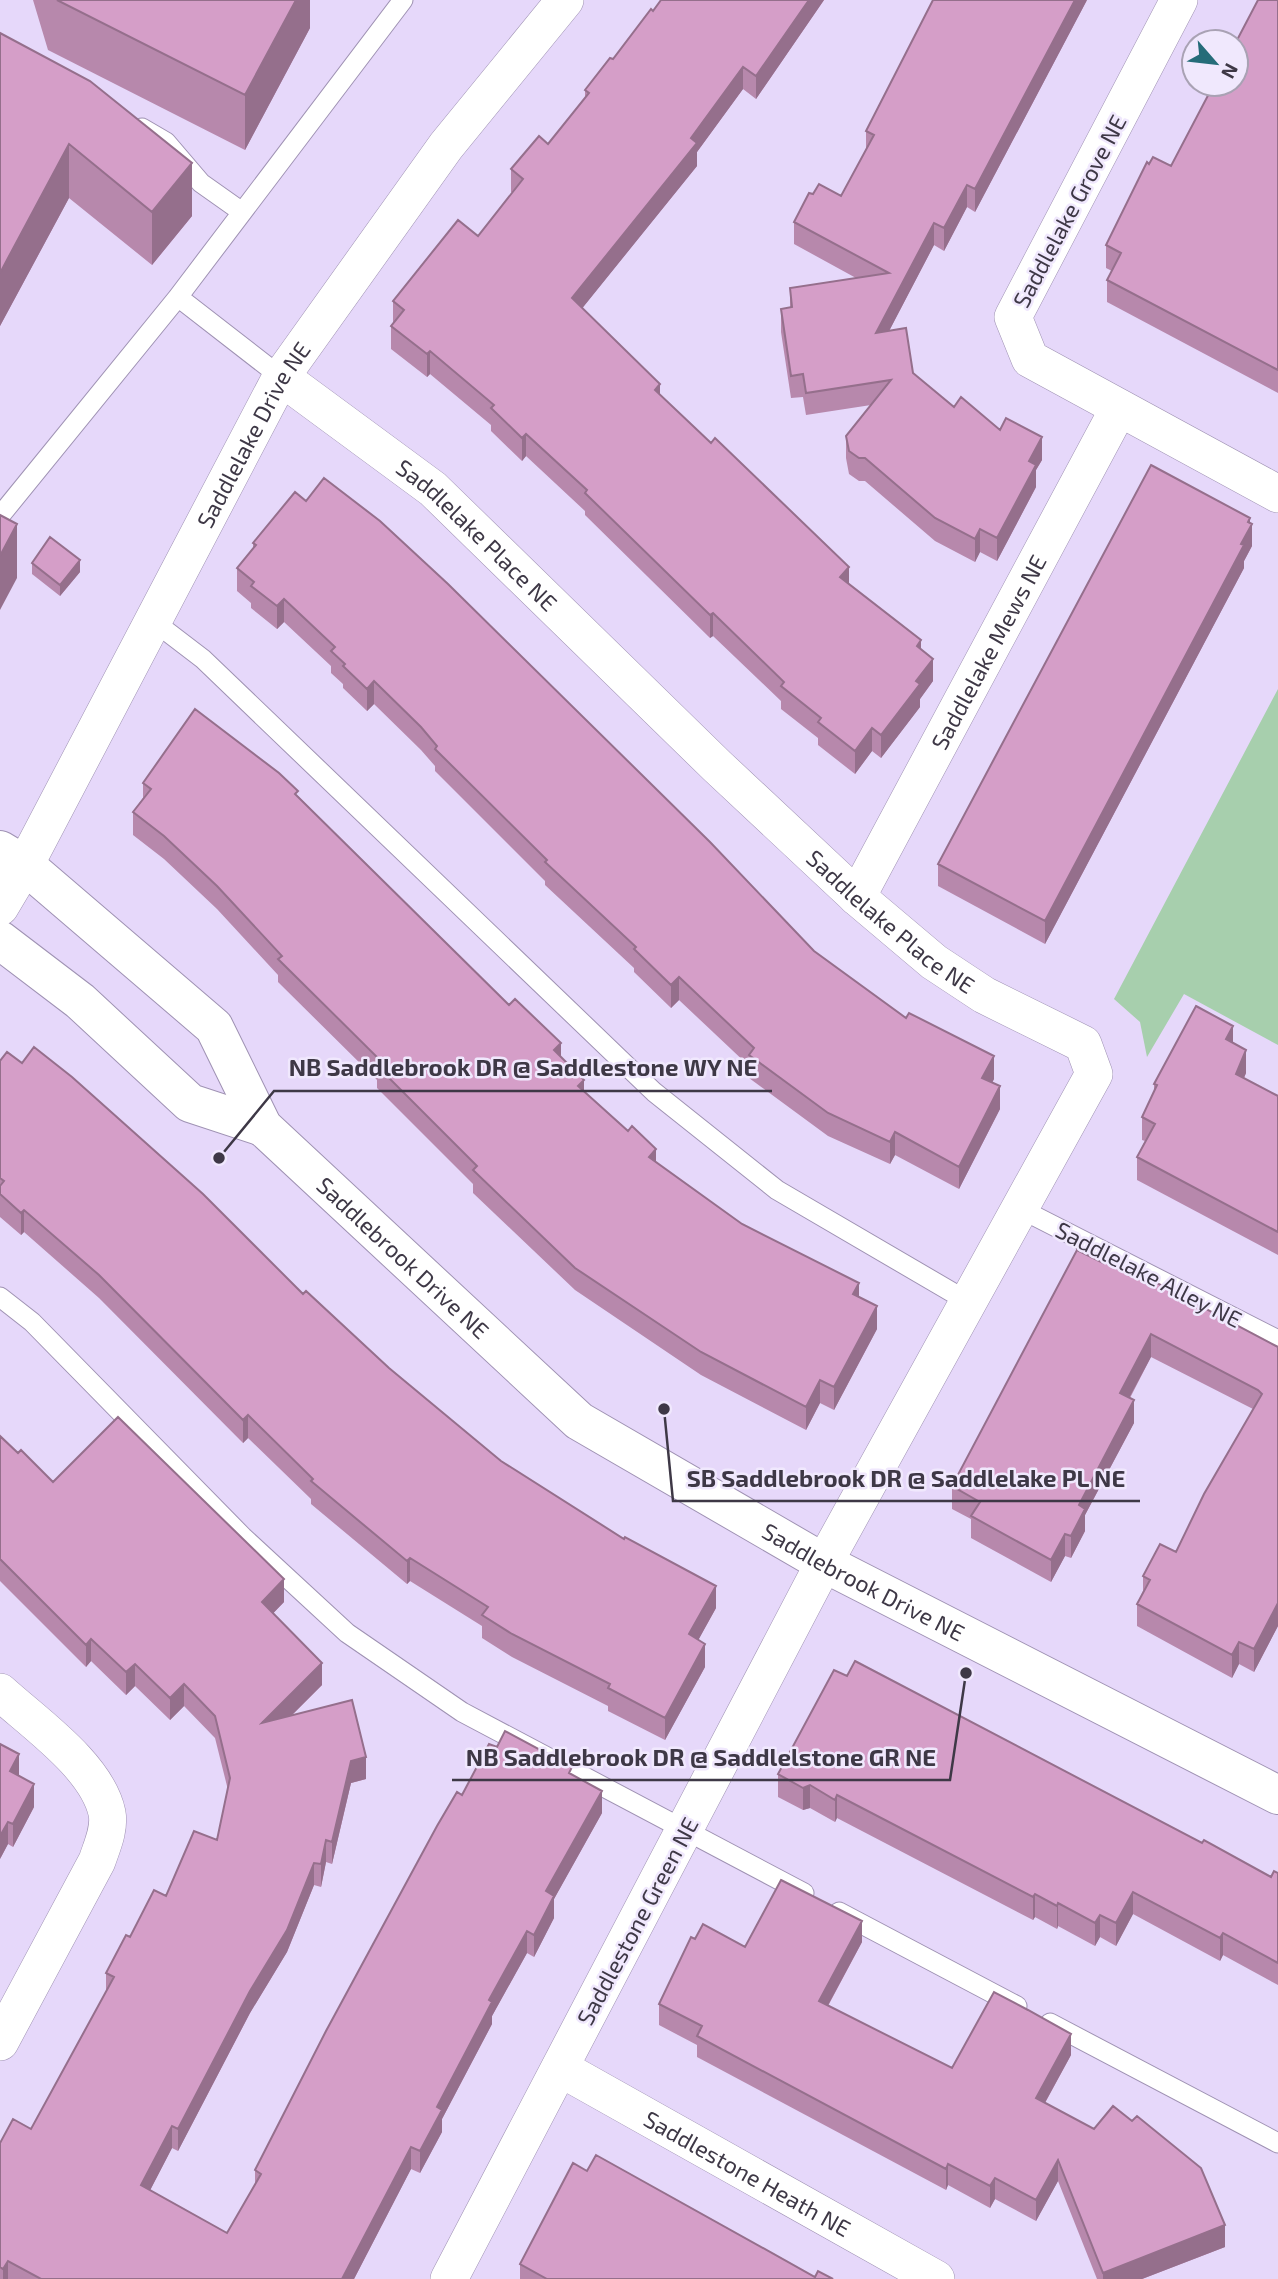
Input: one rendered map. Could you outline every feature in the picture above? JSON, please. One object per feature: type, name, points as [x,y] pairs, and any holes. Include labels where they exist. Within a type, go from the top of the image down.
[{"type":"street","name":"Saddlelake Drive NE","points":[[0,906],[13,858],[152,620],[281,377],[446,146],[565,0]]},
{"type":"street","name":"Saddlelake Grove NE","points":[[1179,0],[1013,317],[1030,359],[1278,494]]},
{"type":"street","name":"Saddlelake Place NE","points":[[281,377],[433,489],[717,766],[857,897],[934,962],[964,982],[1083,1044],[1094,1074],[824,1563]]},
{"type":"street","name":"Saddlelake Mews NE","points":[[857,897],[1119,408]]},
{"type":"street","name":"Saddlebrook Drive NE","points":[[13,858],[214,1027],[262,1127],[579,1421],[824,1563],[1278,1795]]},
{"type":"street","name":"Saddlebrook Drive NE","points":[[0,940],[80,1001],[190,1103],[262,1127]]},
{"type":"street","name":"Saddlestone Green NE","points":[[449,2279],[824,1563]]},
{"type":"street","points":[[0,1692],[85,1770],[107,1813],[106,1836],[97,1861],[0,2042]]},
{"type":"street","name":"Saddlestone Heath NE","points":[[560,2068],[936,2279]]},
{"type":"lane","points":[[0,516],[178,297],[403,0]]},
{"type":"lane","points":[[130,121],[166,142],[201,183],[242,212]]},
{"type":"lane","points":[[178,297],[281,377]]},
{"type":"lane","points":[[152,620],[203,659],[654,1092],[777,1190],[967,1301]]},
{"type":"lane","name":"Saddlelake Alley NE","points":[[1019,1208],[1278,1340]]},
{"type":"lane","points":[[0,1297],[32,1322],[243,1537],[347,1633],[462,1712],[1278,2143]]},
{"type":"green space","points":[[1278,689],[1278,1045],[1184,994],[1147,1057],[1140,1022],[1114,999]]},
{"type":"building","points":[[57,0],[296,0],[245,95]]},
{"type":"building","points":[[661,0],[809,0],[756,76],[743,67],[691,138],[697,143],[572,298],[660,384],[655,390],[711,443],[715,438],[849,567],[840,577],[921,640],[917,646],[933,659],[916,681],[920,684],[881,735],[872,728],[855,751],[818,722],[821,718],[781,686],[784,682],[713,613],[710,615],[585,493],[587,490],[526,434],[522,438],[491,408],[494,405],[430,351],[427,354],[391,326],[404,310],[393,301],[458,220],[478,236],[523,179],[511,169],[539,136],[548,144],[589,93],[585,90],[610,58],[613,59]]},
{"type":"building","points":[[933,0],[1075,0],[975,189],[967,185],[944,228],[934,223],[876,333],[906,328],[913,373],[954,407],[961,397],[1000,430],[1006,418],[1042,437],[1029,461],[1036,465],[997,538],[980,529],[975,539],[935,518],[865,458],[859,458],[849,451],[846,436],[891,380],[806,393],[803,374],[791,376],[781,309],[792,307],[790,288],[889,273],[794,222],[809,193],[813,194],[819,184],[841,196],[874,135],[866,131]]},
{"type":"building","points":[[1258,0],[1278,0],[1278,370],[1107,280],[1121,253],[1106,245],[1147,162],[1149,164],[1153,157],[1171,166],[1207,98],[1250,98],[1250,28],[1243,28]]},
{"type":"building","points":[[0,33],[90,81],[192,163],[152,212],[69,144],[0,273]]},
{"type":"building","points":[[1151,465],[1250,518],[1248,522],[1252,524],[1241,544],[1244,545],[1045,921],[938,864]]},
{"type":"building","points":[[324,478],[380,521],[448,584],[710,842],[814,951],[906,1018],[909,1013],[994,1056],[982,1078],[1000,1086],[959,1167],[895,1132],[890,1142],[828,1113],[749,1055],[754,1048],[679,977],[671,985],[634,949],[636,947],[545,862],[547,860],[435,749],[437,746],[421,727],[374,681],[367,689],[331,651],[335,647],[284,599],[277,606],[251,586],[254,582],[237,568],[256,545],[253,543],[295,492],[306,501]]},
{"type":"building","points":[[0,515],[17,524],[0,556]]},
{"type":"building","points":[[50,537],[80,560],[60,585],[32,563]]},
{"type":"building","points":[[195,709],[279,773],[298,791],[295,794],[509,1005],[515,999],[561,1043],[554,1050],[584,1080],[578,1086],[628,1131],[632,1126],[656,1149],[649,1157],[742,1224],[859,1283],[853,1294],[877,1306],[834,1387],[820,1380],[806,1407],[701,1352],[575,1268],[473,1170],[477,1166],[377,1066],[381,1061],[278,959],[282,956],[217,886],[164,836],[133,812],[151,789],[143,783]]},
{"type":"building","points":[[1196,1006],[1233,1026],[1226,1039],[1246,1050],[1236,1074],[1278,1096],[1278,1232],[1137,1157],[1155,1124],[1142,1117],[1157,1085],[1154,1084]]},
{"type":"building","points":[[34,1047],[72,1077],[203,1194],[303,1294],[306,1291],[389,1368],[501,1461],[624,1539],[625,1537],[716,1586],[689,1634],[705,1644],[665,1718],[608,1688],[610,1684],[512,1634],[482,1615],[488,1607],[410,1558],[407,1561],[311,1481],[313,1479],[248,1415],[243,1420],[99,1275],[24,1210],[21,1213],[0,1194],[0,1186],[4,1181],[0,1178],[0,1061],[7,1052],[22,1063]]},
{"type":"building","points":[[1077,1250],[1103,1263],[1106,1256],[1278,1347],[1278,1603],[1254,1649],[1239,1642],[1232,1655],[1137,1604],[1150,1580],[1143,1576],[1160,1544],[1176,1552],[1204,1494],[1262,1394],[1258,1390],[1151,1334],[1120,1393],[1134,1400],[1079,1505],[1085,1509],[1071,1536],[1065,1534],[1051,1560],[971,1516],[980,1502],[952,1486]]},
{"type":"building","points":[[118,1417],[284,1579],[262,1602],[322,1663],[262,1723],[352,1700],[366,1757],[351,1761],[332,1842],[326,1840],[321,1864],[314,1863],[287,1930],[250,1991],[178,2129],[172,2126],[141,2185],[227,2233],[261,2174],[255,2170],[326,2031],[437,1826],[457,1792],[462,1795],[489,1744],[497,1747],[505,1731],[572,1767],[569,1773],[602,1791],[546,1891],[554,1896],[534,1935],[527,1931],[489,2000],[492,2002],[437,2107],[442,2110],[420,2151],[411,2147],[342,2279],[41,2279],[8,2261],[3,2269],[0,2267],[0,2143],[13,2119],[31,2129],[114,1977],[106,1973],[126,1935],[130,1937],[154,1890],[166,1896],[194,1831],[217,1840],[230,1778],[215,1716],[184,1684],[170,1698],[135,1664],[126,1672],[91,1639],[86,1645],[0,1559],[0,1436],[18,1453],[21,1450],[53,1482]]},
{"type":"building","points":[[855,1661],[1202,1843],[1204,1840],[1271,1877],[1274,1871],[1278,1873],[1278,1963],[1223,1933],[1220,1938],[1133,1892],[1116,1923],[1100,1915],[1095,1923],[1058,1903],[1057,1906],[1035,1894],[1033,1897],[837,1795],[835,1800],[810,1785],[803,1788],[778,1774],[834,1670],[847,1676]]},
{"type":"building","points":[[0,1744],[19,1754],[10,1771],[34,1784],[13,1824],[8,1822],[0,1836]]},
{"type":"building","points":[[781,1880],[862,1921],[819,2001],[952,2068],[994,1992],[1028,2010],[1071,2034],[1036,2098],[1094,2129],[1113,2106],[1132,2121],[1137,2116],[1201,2168],[1225,2225],[1103,2273],[1058,2160],[1036,2200],[995,2178],[990,2186],[948,2164],[946,2169],[697,2036],[702,2026],[659,2004],[691,1937],[695,1939],[703,1924],[745,1947]]},
{"type":"building","points":[[596,2155],[815,2277],[818,2271],[833,2279],[547,2279],[520,2264],[573,2163],[587,2171]]},
{"type":"place","name":"NB Saddlebrook DR @ Saddlestone WY NE","points":[[219,1158]]},
{"type":"place","name":"SB Saddlebrook DR @ Saddlelake PL NE","points":[[664,1409]]},
{"type":"place","name":"NB Saddlebrook DR @ Saddlelstone GR NE","points":[[966,1673]]}]
